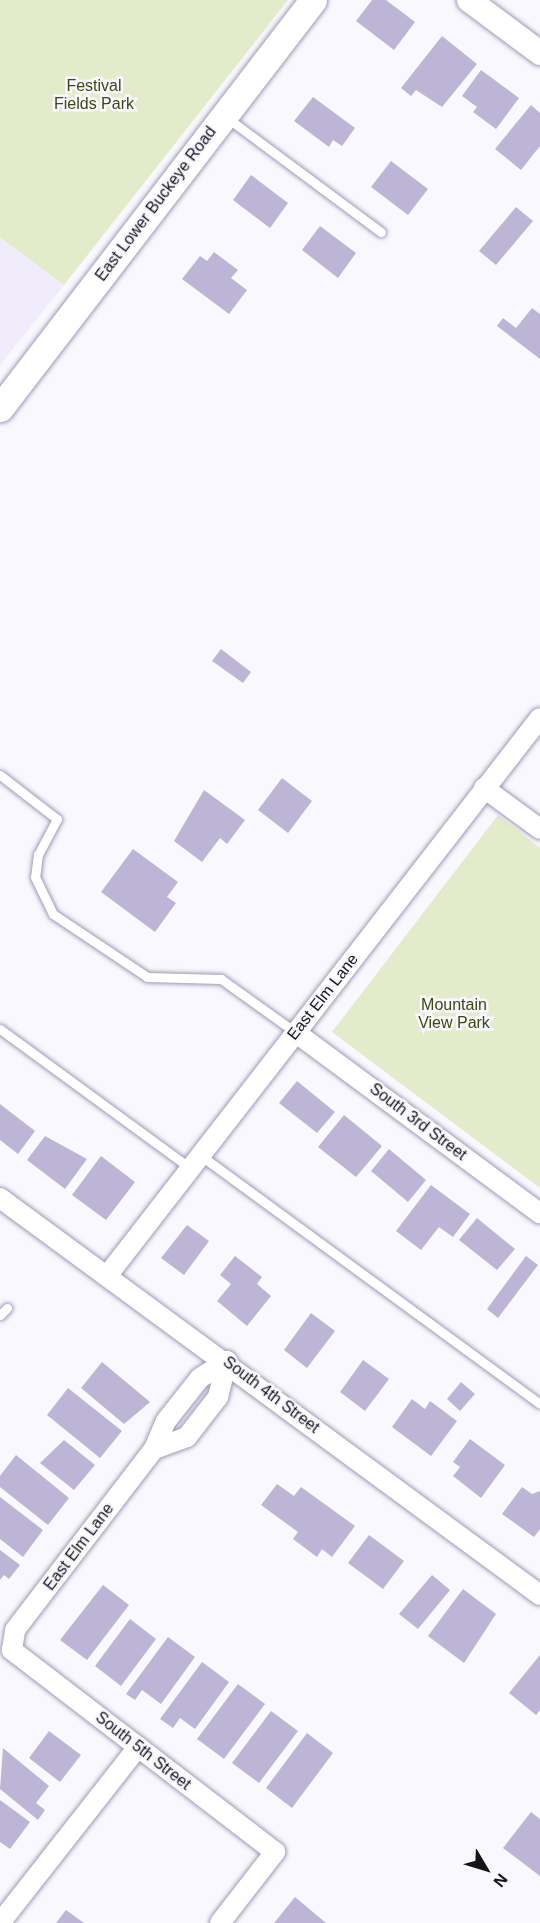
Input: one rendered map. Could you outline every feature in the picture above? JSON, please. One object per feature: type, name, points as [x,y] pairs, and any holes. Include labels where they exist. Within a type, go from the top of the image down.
[{"type":"main road","name":"East Lower Buckeye Road","points":[[0,408],[313,0]]},
{"type":"street","points":[[469,0],[540,53]]},
{"type":"street","name":"East Elm Lane","points":[[107,1276],[540,718]]},
{"type":"street","points":[[484,788],[540,829]]},
{"type":"street","name":"South 3rd Street","points":[[296,1032],[540,1213]]},
{"type":"street","name":"South 4th Street","points":[[0,1198],[227,1361],[540,1595]]},
{"type":"street","name":"East Elm Lane","points":[[12,1650],[15,1630],[154,1449],[166,1421],[200,1378],[227,1361]]},
{"type":"street","name":"South 5th Street","points":[[12,1650],[275,1852],[220,1923]]},
{"type":"street","points":[[0,1923],[138,1747]]},
{"type":"lane","points":[[224,115],[381,232]]},
{"type":"lane","points":[[0,775],[57,819],[38,854],[35,877],[53,914],[147,976],[221,980],[296,1032]]},
{"type":"lane","points":[[0,1029],[195,1162],[540,1404]]},
{"type":"shaded area","points":[[0,237],[64,285],[0,365]]},
{"type":"green space","name":"Festival Fields Park","points":[[0,0],[288,0],[64,285],[0,237]]},
{"type":"green space","name":"Mountain View Park","points":[[498,815],[540,848],[540,1188],[332,1032]]},
{"type":"building","points":[[372,0],[386,0],[415,22],[394,50],[356,21]]},
{"type":"building","points":[[442,36],[477,64],[442,107],[416,90],[411,96],[401,88]]},
{"type":"building","points":[[481,70],[519,98],[496,129],[473,112],[477,107],[462,96]]},
{"type":"building","points":[[313,97],[355,128],[342,146],[333,140],[329,147],[294,121]]},
{"type":"building","points":[[531,105],[540,113],[540,146],[521,170],[495,149]]},
{"type":"building","points":[[391,161],[428,189],[408,215],[371,187]]},
{"type":"building","points":[[251,175],[288,203],[270,228],[233,200]]},
{"type":"building","points":[[516,207],[533,221],[496,265],[479,251]]},
{"type":"building","points":[[320,226],[356,253],[338,278],[302,250]]},
{"type":"building","points":[[214,252],[238,270],[231,278],[247,290],[229,314],[182,279],[200,256],[207,261]]},
{"type":"building","points":[[532,308],[540,314],[540,359],[497,326],[503,318],[516,328]]},
{"type":"building","points":[[221,649],[251,672],[243,683],[212,661]]},
{"type":"building","points":[[282,778],[312,801],[288,833],[258,810]]},
{"type":"building","points":[[204,790],[245,820],[227,844],[220,838],[202,862],[174,841]]},
{"type":"building","points":[[133,849],[178,882],[167,897],[176,903],[155,932],[101,892]]},
{"type":"building","points":[[297,1081],[335,1112],[317,1133],[279,1103]]},
{"type":"building","points":[[0,1104],[35,1131],[18,1154],[0,1140]]},
{"type":"building","points":[[344,1115],[382,1146],[356,1177],[318,1147]]},
{"type":"building","points":[[45,1136],[87,1159],[65,1189],[27,1160]]},
{"type":"building","points":[[389,1149],[426,1180],[408,1202],[371,1171]]},
{"type":"building","points":[[101,1156],[135,1182],[106,1220],[72,1195]]},
{"type":"building","points":[[431,1185],[470,1214],[453,1237],[439,1227],[421,1250],[396,1231]]},
{"type":"building","points":[[477,1218],[515,1249],[497,1270],[459,1240]]},
{"type":"building","points":[[187,1225],[209,1241],[184,1275],[161,1258]]},
{"type":"building","points":[[235,1256],[262,1277],[257,1284],[271,1296],[247,1326],[217,1301],[231,1284],[220,1275]]},
{"type":"building","points":[[526,1256],[538,1265],[498,1318],[487,1309]]},
{"type":"building","points":[[311,1313],[335,1331],[307,1368],[284,1350]]},
{"type":"building","points":[[363,1360],[389,1379],[365,1411],[340,1392]]},
{"type":"building","points":[[102,1362],[150,1402],[124,1424],[81,1388]]},
{"type":"building","points":[[461,1382],[475,1394],[460,1411],[447,1399]]},
{"type":"building","points":[[68,1388],[122,1431],[100,1458],[47,1415]]},
{"type":"building","points":[[412,1399],[425,1409],[430,1401],[457,1421],[431,1456],[392,1427]]},
{"type":"building","points":[[470,1439],[505,1465],[481,1498],[453,1476],[460,1467],[453,1462]]},
{"type":"building","points":[[64,1440],[95,1465],[74,1490],[40,1463]]},
{"type":"building","points":[[16,1455],[69,1498],[48,1525],[0,1487],[0,1476]]},
{"type":"building","points":[[277,1484],[294,1496],[301,1487],[355,1526],[332,1557],[322,1549],[317,1557],[293,1539],[298,1532],[261,1505]]},
{"type":"building","points":[[522,1487],[532,1494],[540,1491],[540,1529],[534,1537],[502,1514]]},
{"type":"building","points":[[0,1497],[43,1530],[23,1557],[0,1539]]},
{"type":"building","points":[[369,1535],[404,1561],[383,1589],[348,1563]]},
{"type":"building","points":[[0,1550],[20,1565],[9,1579],[4,1575],[0,1580]]},
{"type":"building","points":[[432,1575],[450,1590],[418,1629],[399,1614]]},
{"type":"building","points":[[103,1585],[129,1605],[87,1660],[60,1640]]},
{"type":"building","points":[[463,1589],[496,1614],[464,1663],[428,1636]]},
{"type":"building","points":[[130,1619],[156,1639],[121,1686],[95,1666]]},
{"type":"building","points":[[168,1637],[195,1657],[161,1704],[142,1690],[135,1700],[126,1694]]},
{"type":"building","points":[[540,1655],[540,1710],[536,1715],[509,1693]]},
{"type":"building","points":[[202,1662],[229,1682],[195,1729],[180,1718],[173,1728],[160,1719]]},
{"type":"building","points":[[238,1684],[265,1704],[224,1759],[197,1739]]},
{"type":"building","points":[[271,1711],[298,1731],[259,1783],[232,1763]]},
{"type":"building","points":[[49,1731],[81,1755],[60,1782],[29,1758]]},
{"type":"building","points":[[307,1733],[333,1753],[292,1808],[266,1788]]},
{"type":"building","points":[[3,1748],[49,1786],[36,1803],[45,1810],[38,1820],[0,1789]]},
{"type":"building","points":[[0,1800],[30,1822],[10,1849],[0,1842]]},
{"type":"building","points":[[531,1812],[540,1819],[540,1876],[503,1848]]},
{"type":"building","points":[[295,1897],[326,1923],[274,1923]]},
{"type":"building","points":[[66,1910],[84,1923],[56,1923]]}]
